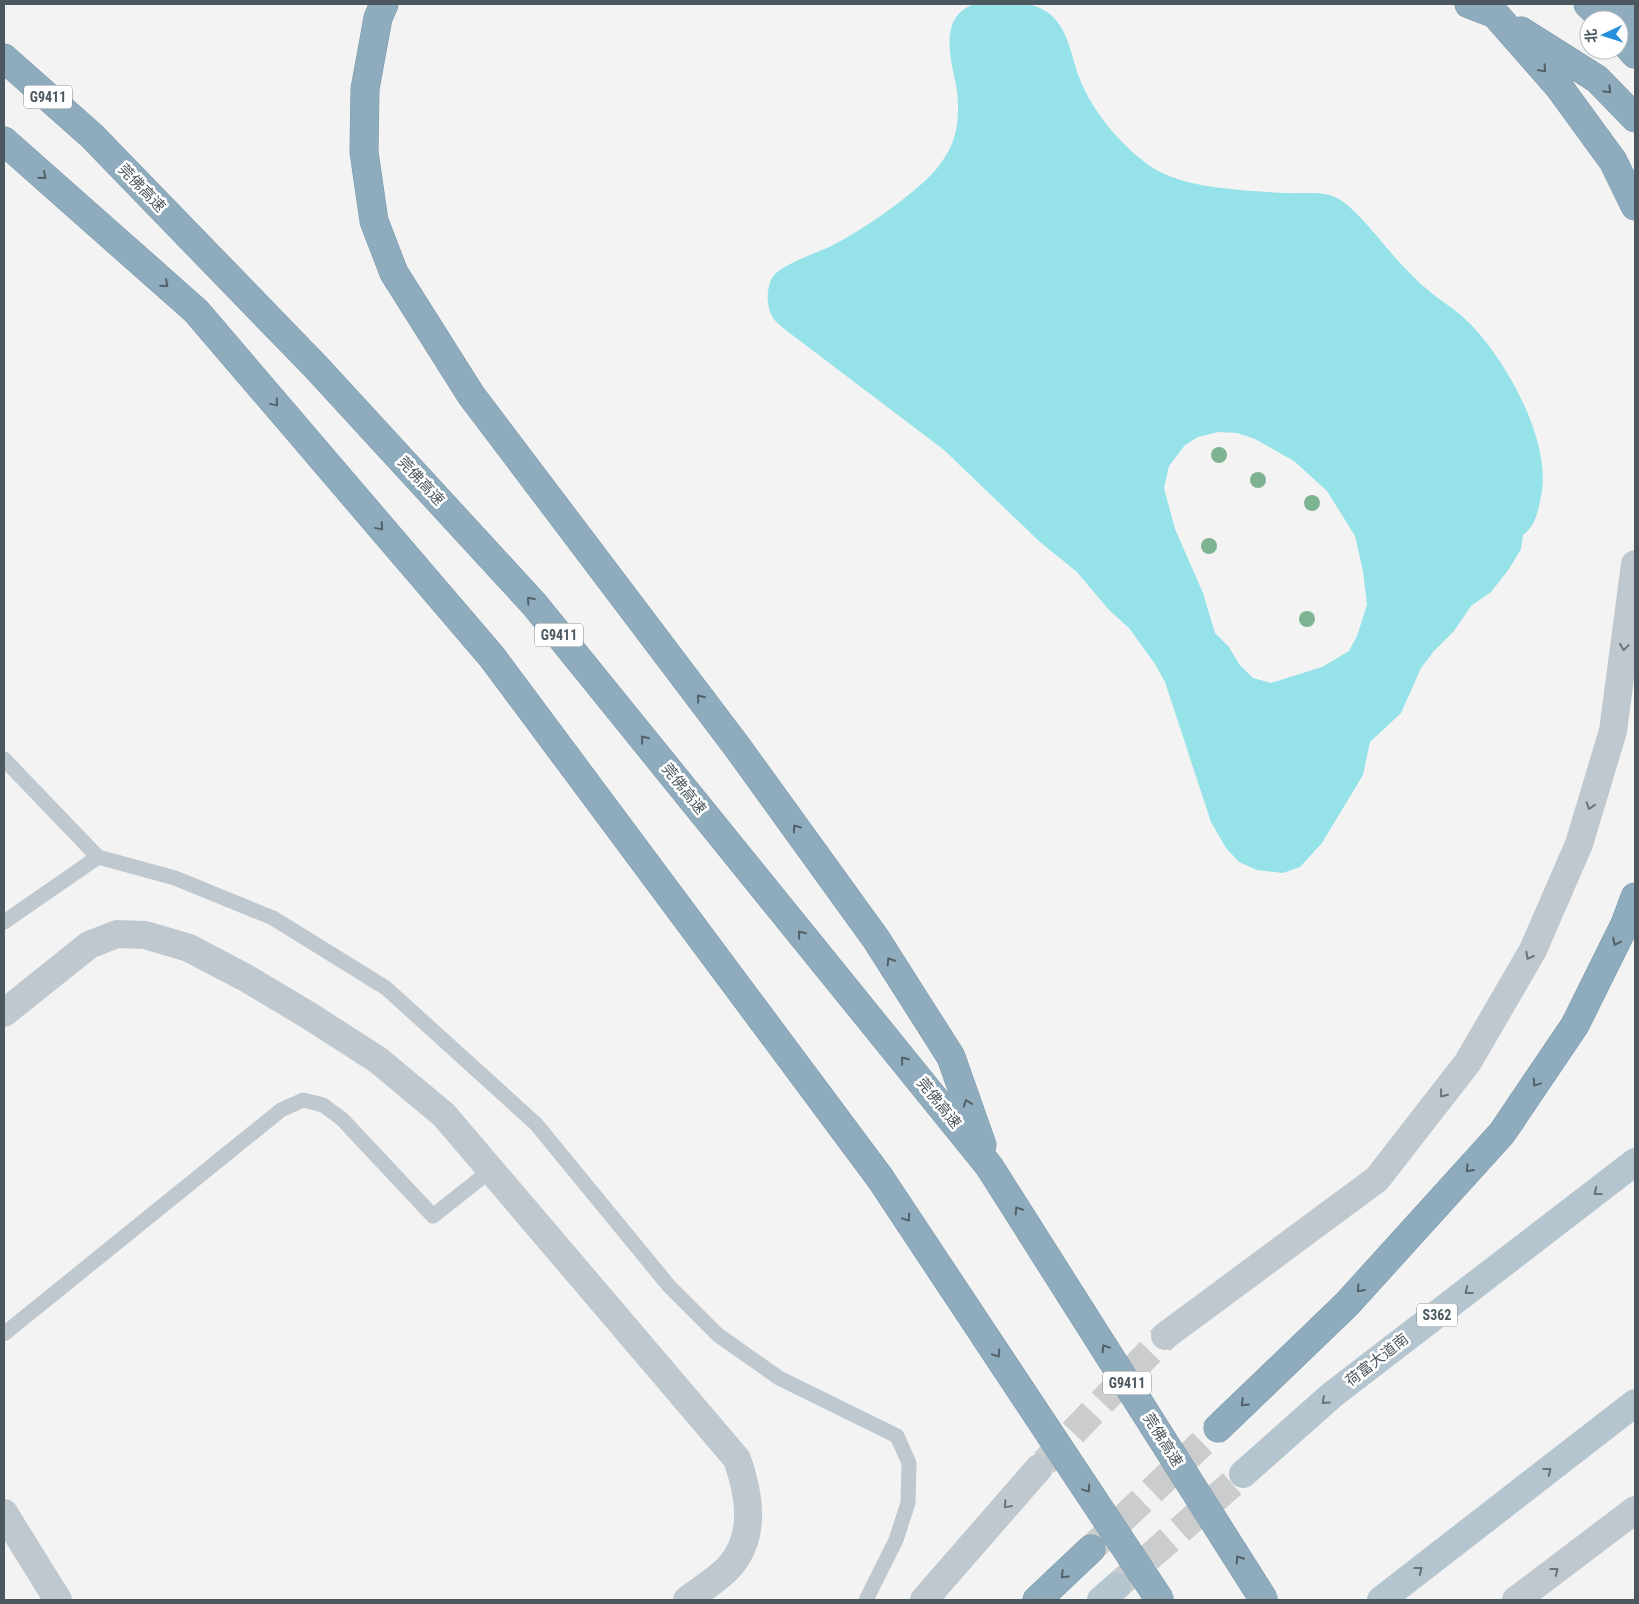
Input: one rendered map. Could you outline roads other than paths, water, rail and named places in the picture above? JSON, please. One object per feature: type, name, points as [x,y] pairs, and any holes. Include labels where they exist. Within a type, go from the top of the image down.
[{"type":"highway","points":[[384,4],[378,18],[365,89],[364,152],[374,221],[394,273],[471,395],[738,748],[876,938],[951,1057],[989,1166]]},
{"type":"highway","points":[[1469,4],[1495,14],[1597,79],[1635,118]]},
{"type":"highway","points":[[1615,4],[1635,19]]},
{"type":"highway","points":[[1495,14],[1564,94],[1613,161],[1635,206]]},
{"type":"highway","name":"莞佛高速","points":[[4,58],[92,136],[316,367],[534,604],[989,1166],[1264,1600]]},
{"type":"highway","points":[[5,143],[196,311],[492,657],[880,1178],[1160,1600]]},
{"type":"highway","points":[[1218,1428],[1347,1304],[1502,1133],[1575,1026],[1625,924],[1635,897]]},
{"type":"highway","points":[[1037,1600],[1091,1549]]},
{"type":"main road","name":"荷富大道南","points":[[1244,1474],[1332,1395],[1635,1162]]},
{"type":"main road","points":[[1381,1600],[1635,1403]]},
{"type":"street","points":[[1165,1336],[1377,1179],[1468,1062],[1533,950],[1579,844],[1613,732],[1635,564]]},
{"type":"street","points":[[4,1013],[89,945],[117,934],[145,935],[189,948],[246,978],[378,1060],[444,1115],[737,1459],[746,1485],[749,1514],[743,1544],[730,1566],[687,1600]]},
{"type":"street","points":[[924,1600],[1039,1468]]},
{"type":"street","points":[[1516,1600],[1635,1510]]},
{"type":"street","points":[[4,1512],[58,1600]]},
{"type":"lane","points":[[4,759],[98,856],[175,878],[273,918],[386,988],[536,1124],[668,1286],[718,1336],[779,1378],[897,1436],[909,1464],[908,1503],[896,1540],[866,1600]]},
{"type":"lane","points":[[4,922],[98,856]]},
{"type":"lane","points":[[4,1334],[281,1110],[303,1100],[323,1105],[342,1119],[433,1216],[491,1170]]},
{"type":"water","points":[[1017,3],[1040,8],[1050,14],[1063,30],[1081,82],[1102,118],[1129,149],[1150,166],[1164,174],[1180,180],[1216,187],[1254,191],[1324,194],[1335,197],[1343,202],[1361,218],[1418,281],[1432,294],[1459,313],[1478,333],[1494,352],[1522,399],[1540,450],[1543,474],[1541,496],[1534,522],[1523,535],[1521,549],[1509,569],[1491,592],[1471,606],[1454,631],[1434,651],[1421,668],[1401,713],[1370,742],[1363,775],[1322,843],[1300,867],[1283,873],[1257,870],[1239,862],[1226,848],[1211,822],[1165,682],[1155,664],[1129,628],[1109,610],[1077,572],[1040,542],[944,450],[787,331],[771,314],[768,293],[770,282],[776,273],[792,263],[847,238],[872,222],[921,185],[944,158],[954,138],[958,111],[957,91],[951,62],[950,38],[956,17],[964,9],[975,4]],"holes":[[[1218,432],[1237,433],[1255,439],[1294,461],[1327,491],[1355,536],[1363,571],[1367,605],[1357,636],[1349,651],[1322,667],[1271,683],[1253,678],[1239,664],[1229,647],[1215,633],[1203,593],[1175,529],[1164,488],[1169,466],[1185,445],[1198,437]]]},
{"type":"tunnel","points":[[1044,1463],[1165,1336]]},
{"type":"tunnel","points":[[1091,1549],[1218,1428]]},
{"type":"tunnel","points":[[1117,1586],[1243,1474]]}]
